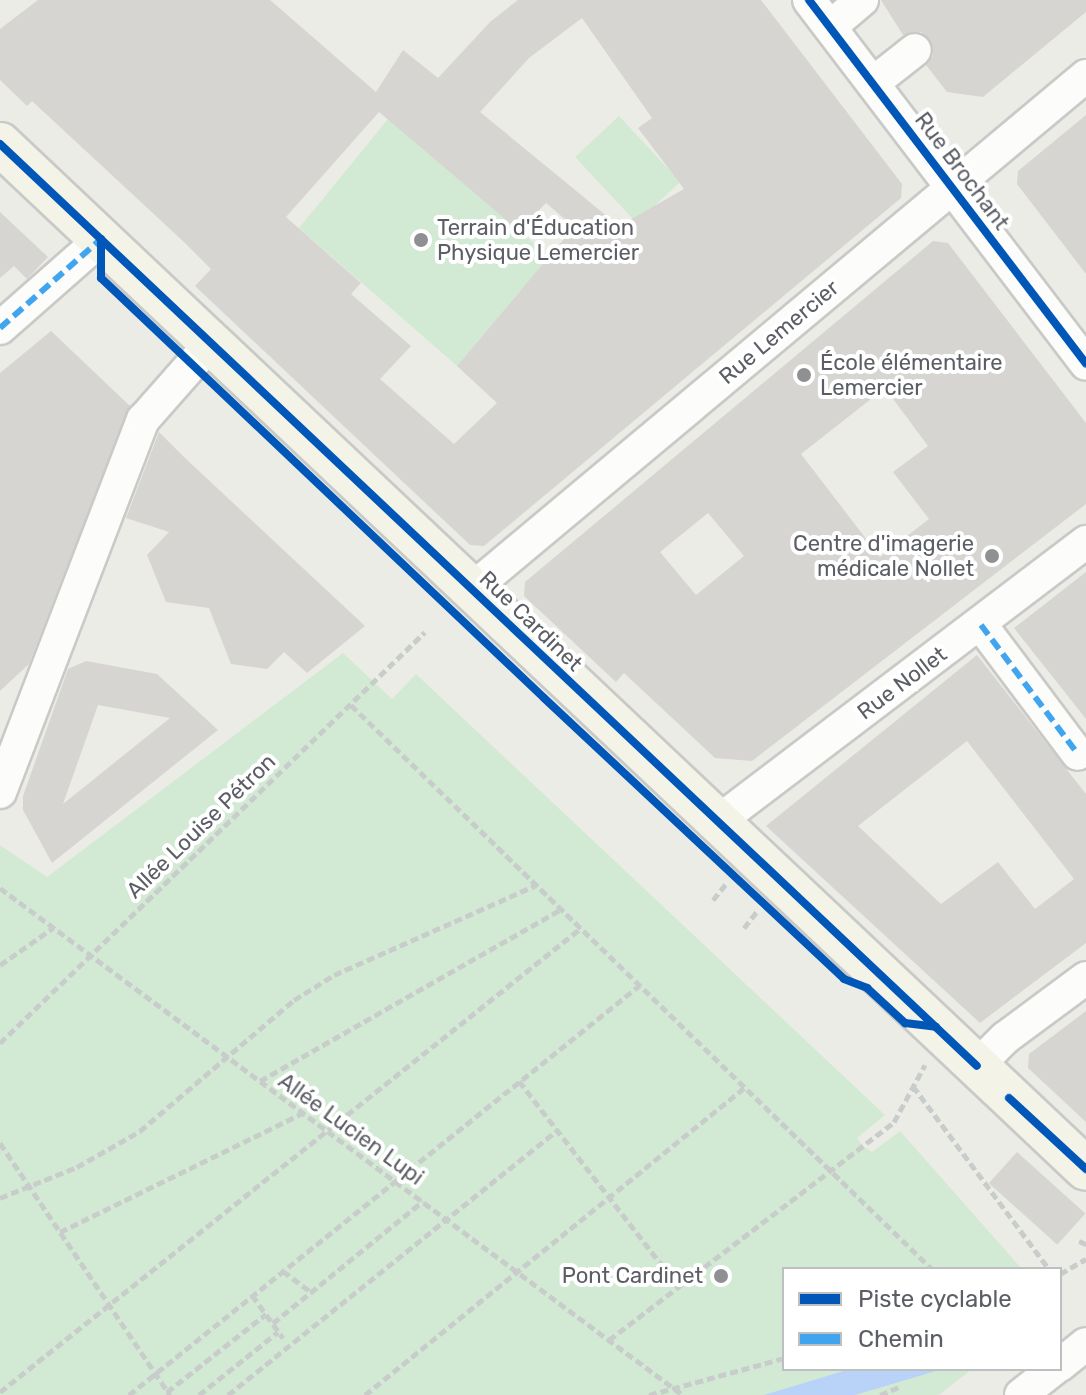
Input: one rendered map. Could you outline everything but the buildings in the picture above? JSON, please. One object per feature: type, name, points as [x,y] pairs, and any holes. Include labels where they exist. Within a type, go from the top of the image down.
[{"type":"main road","name":"Rue Cardinet","points":[[0,144],[1086,1169]]},
{"type":"street","name":"Rue Brochant","points":[[809,0],[1086,363]]},
{"type":"street","points":[[830,27],[862,0]]},
{"type":"street","points":[[873,83],[915,50]]},
{"type":"street","name":"Rue Lemercier","points":[[472,589],[1086,76]]},
{"type":"street","points":[[0,328],[101,239]]},
{"type":"street","points":[[0,792],[143,420],[211,343]]},
{"type":"street","name":"Rue Nollet","points":[[716,823],[981,625],[1086,542]]},
{"type":"street","points":[[981,625],[1078,754]]},
{"type":"street","points":[[977,1066],[1005,1038],[1086,978]]},
{"type":"street","points":[[1062,1363],[1086,1344]]},
{"type":"street","points":[[1021,1395],[1051,1371]]},
{"type":"path","points":[[351,705],[930,1267]]},
{"type":"path","points":[[729,871],[741,882]]},
{"type":"path","points":[[713,900],[726,884]]},
{"type":"path","points":[[0,1198],[30,1188],[140,1131],[294,1000],[347,968],[536,885]]},
{"type":"path","points":[[751,897],[775,914]]},
{"type":"path","points":[[744,928],[759,911],[751,897]]},
{"type":"path","points":[[260,1081],[561,909]]},
{"type":"path","points":[[0,965],[53,928]]},
{"type":"path","points":[[0,1392],[581,928]]},
{"type":"path","points":[[129,1395],[640,985]]},
{"type":"path","points":[[609,1340],[894,1122],[932,1054]]},
{"type":"path","points":[[519,1081],[612,1195],[678,1286]]},
{"type":"path","points":[[913,1086],[1048,1267]]},
{"type":"path","points":[[365,1395],[744,1088]]},
{"type":"path","points":[[60,1232],[303,1113]]},
{"type":"path","points":[[228,1395],[558,1130]]},
{"type":"path","points":[[0,1143],[169,1393],[266,1314]]},
{"type":"path","points":[[273,1323],[423,1201]]},
{"type":"path","points":[[1079,1241],[1086,1244]]},
{"type":"path","points":[[1062,1273],[1086,1259]]},
{"type":"path","points":[[283,1271],[311,1292]]},
{"type":"path","points":[[252,1295],[283,1338]]},
{"type":"path","points":[[199,1395],[278,1332]]},
{"type":"path","points":[[649,1395],[782,1359]]},
{"type":"path","points":[[880,1395],[901,1386]]},
{"type":"green space","points":[[619,116],[680,182],[636,223],[575,157]]},
{"type":"green space","name":"Terrain d'Éducation Physique Lemercier","points":[[388,119],[638,332],[520,291],[457,366],[299,228]]},
{"type":"green space","points":[[343,653],[392,699],[416,674],[885,1115],[857,1138],[862,1145],[872,1152],[900,1131],[1020,1267],[782,1267],[782,1371],[969,1371],[939,1395],[0,1395],[0,845],[47,877]]},
{"type":"water","points":[[843,1371],[936,1371],[855,1395],[764,1395]]},
{"type":"marked path","points":[[0,328],[101,239]]},
{"type":"marked path","points":[[981,625],[1078,754]]},
{"type":"cycle path","points":[[809,0],[1086,363]]},
{"type":"cycle path","points":[[0,144],[977,1066]]},
{"type":"cycle path","points":[[101,239],[101,278],[544,698],[844,979],[867,988],[905,1023],[936,1027]]},
{"type":"cycle path","points":[[1009,1098],[1086,1169]]},
{"type":"place","name":"Terrain d'Éducation Physique Lemercier","points":[[421,240]]},
{"type":"place","name":"École élémentaire Lemercier","points":[[804,375]]},
{"type":"place","name":"Centre d'imagerie médicale Nollet","points":[[992,556]]},
{"type":"place","name":"Pont Cardinet","points":[[721,1276]]}]
